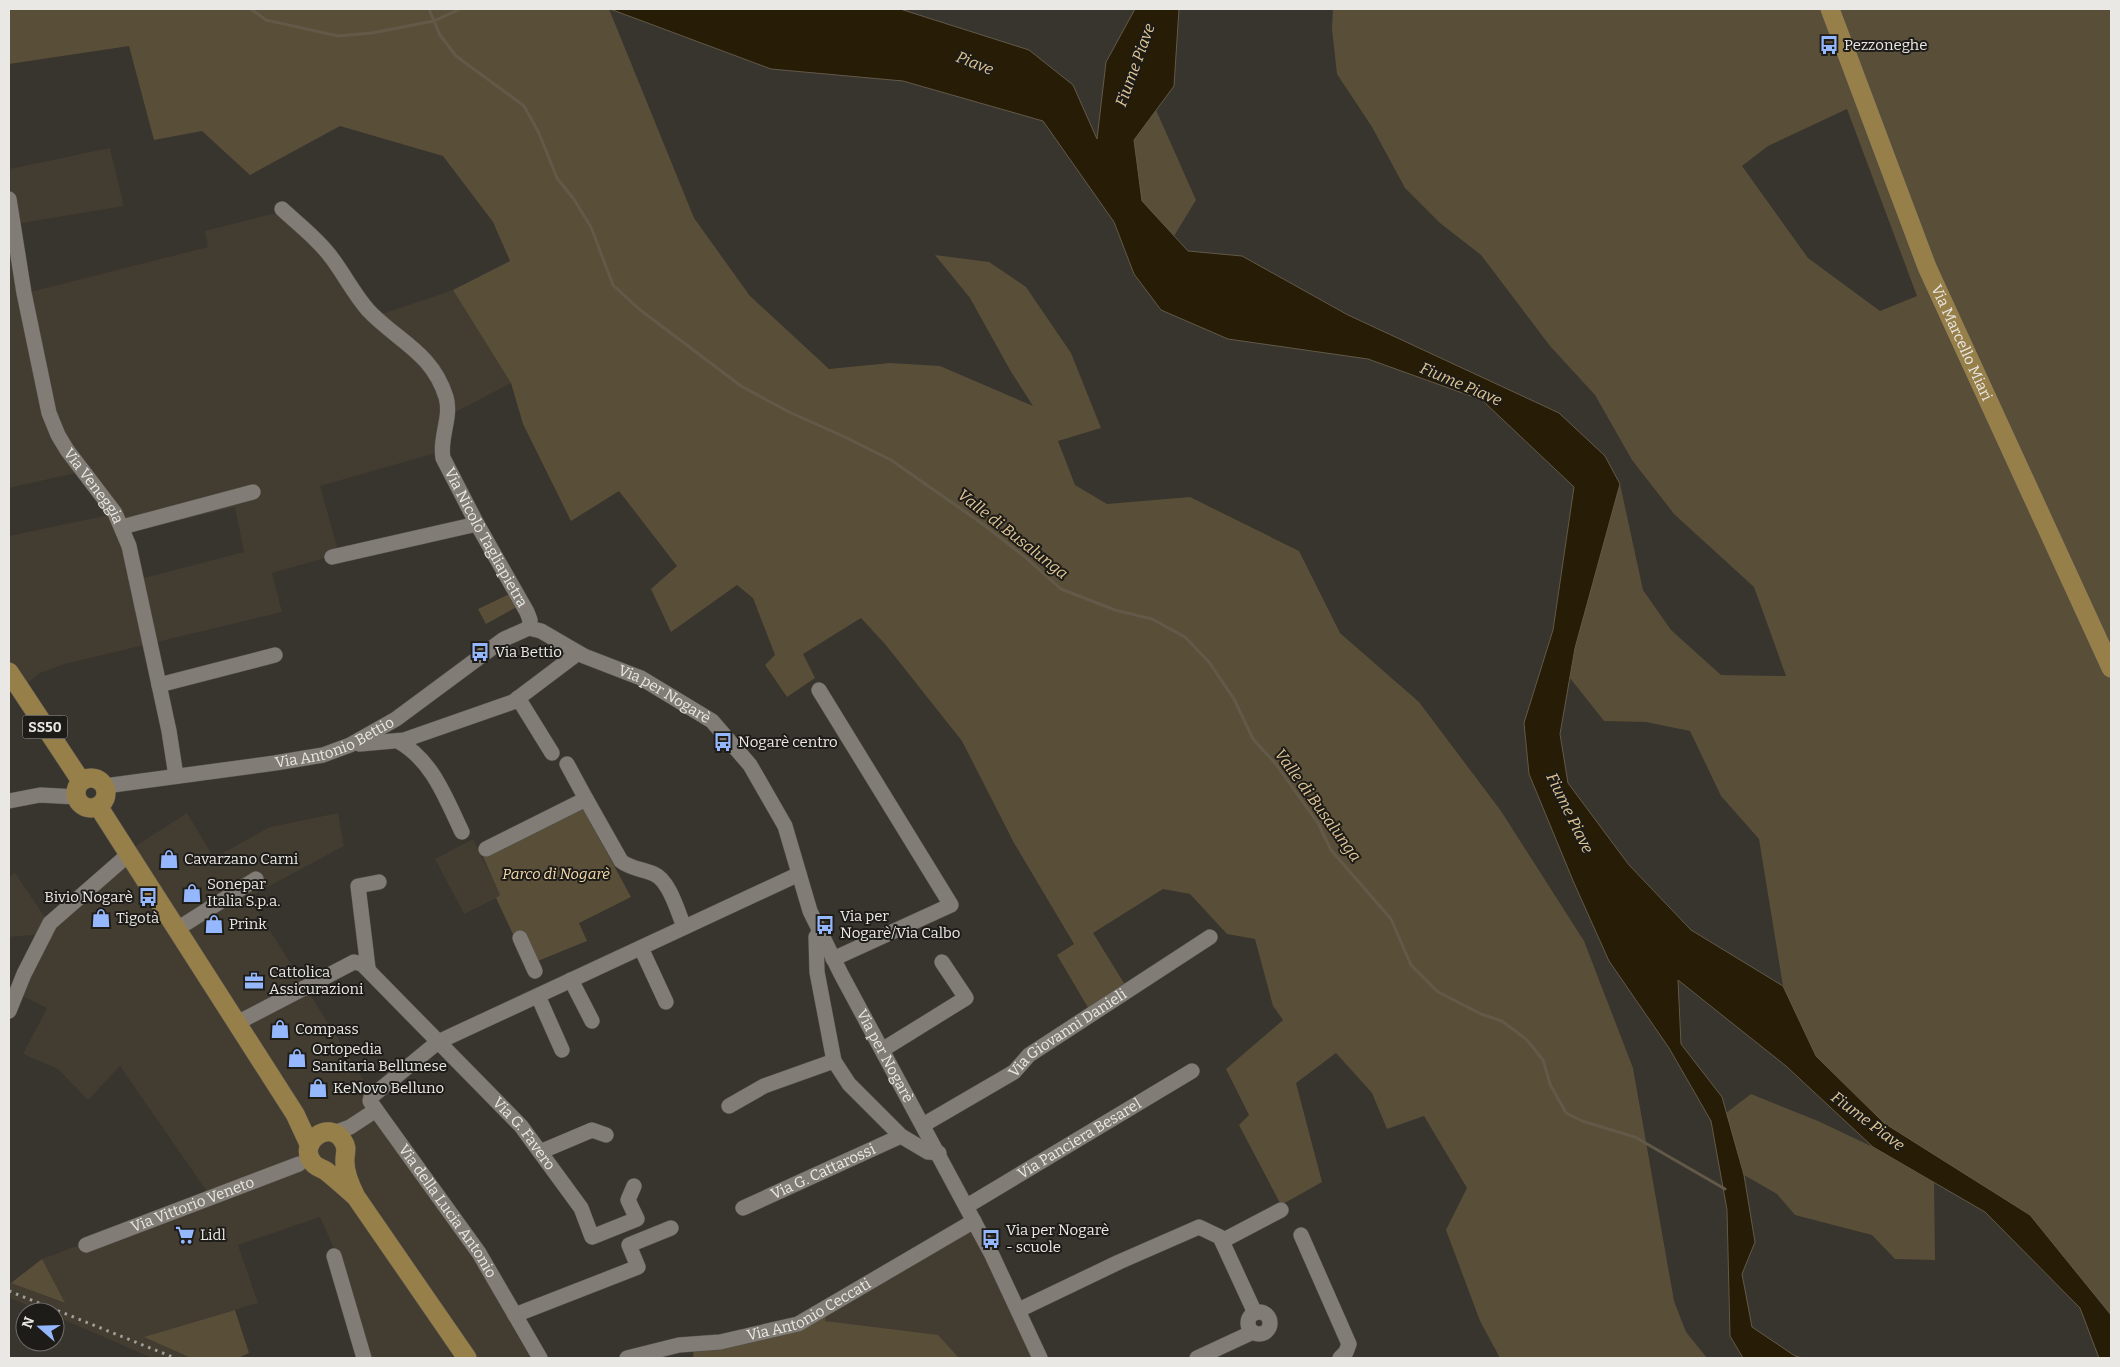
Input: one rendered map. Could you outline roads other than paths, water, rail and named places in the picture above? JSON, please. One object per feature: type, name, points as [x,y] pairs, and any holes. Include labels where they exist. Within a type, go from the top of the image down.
[{"type":"main road","name":"Via Marcello Miari","points":[[1830,9],[1927,267],[2111,668]]},
{"type":"main road","name":"SS50","points":[[9,672],[79,789]]},
{"type":"main road","points":[[94,778],[105,786],[106,797],[98,806],[86,807],[80,803],[79,789],[94,778]]},
{"type":"main road","points":[[98,806],[295,1114],[334,1140],[356,1196],[467,1358]]},
{"type":"main road","points":[[323,1170],[336,1168],[334,1140]]},
{"type":"main road","points":[[334,1140],[308,1153],[312,1163],[356,1196]]},
{"type":"street","name":"Via Veneggia","points":[[9,199],[16,290],[49,413],[67,450],[107,501],[122,527],[135,566],[176,776]]},
{"type":"street","name":"Via Nicolò Tagliapietra","points":[[282,208],[330,255],[368,310],[412,346],[426,361],[442,388],[447,402],[442,446],[445,464],[527,612],[533,629]]},
{"type":"street","points":[[122,527],[253,492]]},
{"type":"street","points":[[332,557],[477,524]]},
{"type":"street","name":"Via per Nogarè","points":[[533,629],[578,653],[641,678],[716,724],[750,765],[785,826],[810,911],[833,959],[967,1206],[1019,1310],[1040,1358]]},
{"type":"street","name":"Via Antonio Bettio","points":[[105,786],[323,755],[358,741],[396,719],[504,639],[533,629]]},
{"type":"street","points":[[358,741],[360,744],[368,744],[398,741],[504,705],[518,698],[578,653]]},
{"type":"street","points":[[159,685],[275,655]]},
{"type":"street","points":[[819,690],[951,905],[833,959]]},
{"type":"street","points":[[518,698],[552,753]]},
{"type":"street","points":[[398,741],[413,750],[429,767],[462,832]]},
{"type":"street","points":[[567,764],[621,861],[628,866],[654,874],[663,879],[684,927]]},
{"type":"street","points":[[9,801],[79,789]]},
{"type":"street","points":[[486,849],[586,799]]},
{"type":"street","points":[[9,1011],[24,974],[50,923],[129,854]]},
{"type":"street","points":[[334,1140],[376,1110],[370,1101],[371,1097],[438,1042],[799,874]]},
{"type":"street","points":[[177,929],[256,879]]},
{"type":"street","points":[[368,968],[358,886],[379,882]]},
{"type":"street","points":[[820,931],[816,937],[817,972],[834,1060],[849,1084],[901,1136],[928,1152],[938,1153]]},
{"type":"street","name":"Via Giovanni Danieli","points":[[924,1125],[1014,1072],[1029,1055],[1210,937]]},
{"type":"street","points":[[520,938],[535,971]]},
{"type":"street","points":[[641,948],[666,1002]]},
{"type":"street","points":[[237,1023],[354,962],[368,968]]},
{"type":"street","points":[[882,1050],[966,998],[942,962]]},
{"type":"street","name":"Via G. Favero","points":[[368,968],[521,1126],[581,1208],[592,1237],[637,1219],[628,1200],[634,1186]]},
{"type":"street","points":[[571,980],[592,1021]]},
{"type":"street","points":[[538,996],[562,1050]]},
{"type":"street","points":[[729,1106],[764,1086],[834,1060]]},
{"type":"street","name":"Via Panciera Besarel","points":[[967,1206],[1192,1071]]},
{"type":"street","name":"Via della Lucia Antonio","points":[[376,1110],[479,1253],[540,1358]]},
{"type":"street","points":[[540,1152],[592,1130],[606,1135]]},
{"type":"street","name":"Via G. Cattarossi","points":[[744,1208],[901,1136]]},
{"type":"street","name":"Via Vittorio Veneto","points":[[86,1244],[299,1164]]},
{"type":"street","points":[[1222,1241],[1281,1210]]},
{"type":"street","name":"Via Antonio Ceccati","points":[[628,1358],[679,1345],[720,1342],[798,1324],[974,1221]]},
{"type":"street","points":[[1019,1310],[1119,1262],[1199,1227],[1220,1237],[1255,1313],[1250,1316],[1248,1322],[1253,1332],[1197,1358]]},
{"type":"street","points":[[515,1315],[638,1267],[630,1245],[671,1228]]},
{"type":"street","points":[[1301,1236],[1349,1344],[1346,1352],[1340,1358]]},
{"type":"street","points":[[334,1256],[364,1358]]},
{"type":"water","points":[[610,9],[900,9],[1029,50],[1073,85],[1097,139],[1106,62],[1135,9],[1179,9],[1174,86],[1134,140],[1142,201],[1188,251],[1242,256],[1348,315],[1559,413],[1605,456],[1620,484],[1575,648],[1560,734],[1568,783],[1629,865],[1691,930],[1783,986],[1816,1056],[1884,1123],[2030,1215],[2111,1315],[2111,1358],[2099,1358],[2080,1308],[1985,1212],[1873,1147],[1786,1066],[1678,980],[1681,1044],[1722,1097],[1744,1175],[1755,1242],[1742,1274],[1752,1327],[1795,1356],[1803,1358],[1743,1358],[1730,1336],[1727,1210],[1711,1121],[1669,1048],[1609,961],[1529,774],[1524,723],[1553,630],[1574,487],[1482,400],[1368,359],[1228,339],[1161,310],[1134,274],[1114,222],[1043,121],[903,81],[771,69]]},
{"type":"waterway","points":[[251,9],[266,20],[338,36],[372,33],[434,21],[460,9]]},
{"type":"waterway","name":"Valle di Busalunga","points":[[429,9],[440,35],[456,56],[524,106],[539,133],[557,178],[573,198],[591,227],[613,285],[639,309],[741,386],[789,412],[891,460],[984,525],[1025,557],[1061,589],[1115,610],[1152,619],[1185,637],[1209,662],[1234,699],[1253,739],[1275,763],[1318,823],[1331,850],[1391,919],[1411,965],[1438,992],[1481,1014],[1502,1021],[1527,1040],[1543,1060],[1550,1084],[1566,1113],[1582,1121],[1635,1137],[1725,1189]]},
{"type":"railway","points":[[9,1291],[175,1358]]},
{"type":"place","name":"Pezzoneghe","points":[[1829,45]]},
{"type":"place","name":"Via Bettio","points":[[480,652]]},
{"type":"place","name":"Nogarè centro","points":[[723,742]]},
{"type":"place","name":"Cavarzano Carni","points":[[169,859]]},
{"type":"place","name":"Sonepar Italia S.p.a.","points":[[192,893]]},
{"type":"place","name":"Bivio Nogarè","points":[[148,897]]},
{"type":"place","name":"Tigotà","points":[[101,918]]},
{"type":"place","name":"Prink","points":[[214,924]]},
{"type":"place","name":"Via per Nogarè/Via Calbo","points":[[825,925]]},
{"type":"place","name":"Cattolica Assicurazioni","points":[[254,981]]},
{"type":"place","name":"Compass","points":[[280,1029]]},
{"type":"place","name":"Ortopedia Sanitaria Bellunese","points":[[297,1058]]},
{"type":"place","name":"KeNovo Belluno","points":[[318,1088]]},
{"type":"place","name":"Lidl","points":[[185,1235]]},
{"type":"place","name":"Via per Nogarè - scuole","points":[[991,1239]]},
{"type":"water label","name":"Piave","points":[[975,63]]},
{"type":"water label","name":"Fiume Piave","points":[[1135,65]]},
{"type":"water label","name":"Fiume Piave","points":[[1461,384]]},
{"type":"water label","name":"Fiume Piave","points":[[1570,813]]},
{"type":"water label","name":"Fiume Piave","points":[[1868,1121]]},
{"type":"park label","name":"Parco di Nogarè","points":[[556,874]]}]
